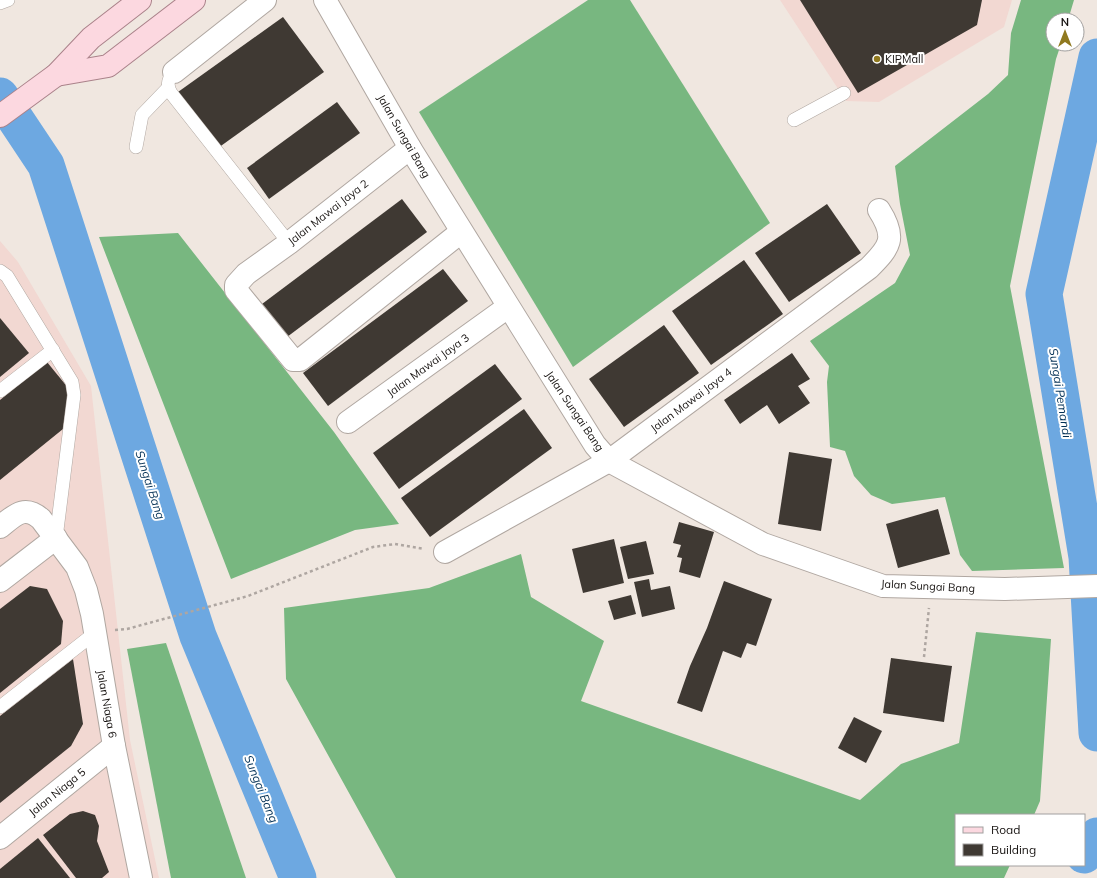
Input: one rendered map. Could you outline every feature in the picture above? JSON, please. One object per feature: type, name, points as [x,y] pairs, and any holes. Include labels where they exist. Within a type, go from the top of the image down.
[{"type":"main road","points":[[0,116],[56,74],[91,38],[140,0]]},
{"type":"main road","points":[[56,74],[108,66],[194,0]]},
{"type":"street","points":[[171,80],[265,0]]},
{"type":"street","name":"Jalan Sungai Bang","points":[[326,0],[410,148],[461,232],[594,445],[609,461],[763,544],[883,586],[1005,589],[1097,586]]},
{"type":"street","name":"Jalan Mawai Jaya 2","points":[[410,148],[289,243],[246,274],[236,285],[236,290],[293,360],[297,361],[461,232]]},
{"type":"street","name":"Jalan Mawai Jaya 4","points":[[445,552],[609,461],[869,268],[883,254],[888,244],[888,226],[879,210]]},
{"type":"street","name":"Jalan Mawai Jaya 3","points":[[348,422],[508,307]]},
{"type":"street","name":"Jalan Niaga 6","points":[[0,527],[21,512],[28,511],[35,514],[41,519],[77,567],[86,590],[95,633],[114,746],[141,878]]},
{"type":"street","points":[[0,581],[56,538]]},
{"type":"street","name":"Jalan Niaga 5","points":[[0,838],[114,746]]},
{"type":"lane","points":[[0,3],[8,0]]},
{"type":"lane","points":[[136,147],[142,115],[171,80]]},
{"type":"lane","points":[[171,80],[176,100],[289,243]]},
{"type":"lane","points":[[794,120],[844,93]]},
{"type":"lane","points":[[0,270],[7,276],[53,350],[72,382],[74,391],[56,538]]},
{"type":"lane","points":[[0,391],[53,350]]},
{"type":"lane","points":[[0,707],[95,633]]},
{"type":"path","points":[[127,629],[248,596],[373,548],[395,544],[445,552]]},
{"type":"path","points":[[924,657],[931,587]]},
{"type":"shaded area","name":"KIPMall","points":[[780,0],[1012,0],[1004,27],[879,102],[846,101]]},
{"type":"shaded area","points":[[0,241],[18,262],[91,386],[130,740],[159,878],[0,878]]},
{"type":"green space","points":[[588,0],[630,0],[770,223],[573,367],[419,112]]},
{"type":"green space","points":[[1021,0],[1074,0],[1070,12],[1045,12],[1045,52],[1058,52],[1010,286],[1064,568],[972,571],[960,555],[945,497],[892,504],[871,495],[854,476],[845,451],[830,447],[827,382],[829,366],[810,341],[895,283],[910,255],[900,204],[895,166],[988,94],[1008,75],[1011,33]]},
{"type":"green space","points":[[178,233],[334,432],[399,524],[355,530],[231,579],[99,237]]},
{"type":"green space","points":[[521,554],[531,597],[604,641],[581,701],[860,800],[901,764],[959,743],[976,632],[1051,639],[1040,801],[1034,814],[955,814],[955,866],[1010,866],[1004,878],[396,878],[286,679],[284,608],[429,588]]},
{"type":"green space","points":[[166,643],[246,878],[171,878],[127,649]]},
{"type":"building","name":"KIPMall","points":[[800,0],[982,0],[977,25],[858,93]]},
{"type":"building","points":[[283,17],[324,72],[218,148],[178,92]]},
{"type":"building","points":[[337,102],[360,133],[269,199],[247,168]]},
{"type":"building","points":[[402,199],[427,232],[287,337],[262,304]]},
{"type":"building","points":[[827,204],[861,253],[789,302],[755,253]]},
{"type":"building","points":[[744,260],[783,314],[711,365],[672,311]]},
{"type":"building","points":[[443,269],[468,301],[328,406],[303,373]]},
{"type":"building","points":[[0,318],[29,353],[0,377]]},
{"type":"building","points":[[664,325],[699,373],[624,427],[589,379]]},
{"type":"building","points":[[792,353],[810,379],[798,386],[810,403],[779,424],[767,405],[740,424],[724,400]]},
{"type":"building","points":[[47,362],[69,389],[63,429],[0,480],[0,400]]},
{"type":"building","points":[[495,364],[522,399],[399,489],[373,453]]},
{"type":"building","points":[[524,409],[552,448],[430,537],[401,498]]},
{"type":"building","points":[[789,452],[832,459],[821,531],[778,524]]},
{"type":"building","points":[[938,509],[950,554],[898,568],[886,524]]},
{"type":"building","points":[[679,522],[714,532],[700,578],[679,572],[682,558],[677,557],[681,545],[673,543]]},
{"type":"building","points":[[614,539],[624,583],[583,593],[572,549]]},
{"type":"building","points":[[646,541],[654,574],[628,579],[620,547]]},
{"type":"building","points":[[649,579],[651,590],[670,586],[675,609],[642,617],[634,582]]},
{"type":"building","points":[[724,581],[772,599],[756,646],[747,643],[741,658],[723,651],[702,712],[677,703]]},
{"type":"building","points":[[30,586],[47,589],[63,621],[61,644],[0,693],[0,609]]},
{"type":"building","points":[[631,595],[636,614],[614,620],[608,601]]},
{"type":"building","points":[[891,658],[952,666],[944,722],[883,713]]},
{"type":"building","points":[[73,659],[83,724],[71,746],[0,803],[0,716]]},
{"type":"building","points":[[854,717],[882,731],[866,763],[838,748]]},
{"type":"building","points":[[83,811],[95,815],[99,826],[97,841],[109,872],[102,878],[76,878],[43,835],[70,814]]},
{"type":"building","points":[[38,838],[70,878],[0,878],[0,869]]},
{"type":"waterway","name":"Sungai Pemandi","points":[[1097,57],[1044,294],[1087,557],[1097,733]]},
{"type":"waterway","name":"Sungai Bang","points":[[0,96],[46,165],[198,636],[298,878]]},
{"type":"waterway","name":"Sungai Pemandi","points":[[1085,854],[1097,836]]},
{"type":"place","name":"KIPMall","points":[[877,59]]}]
